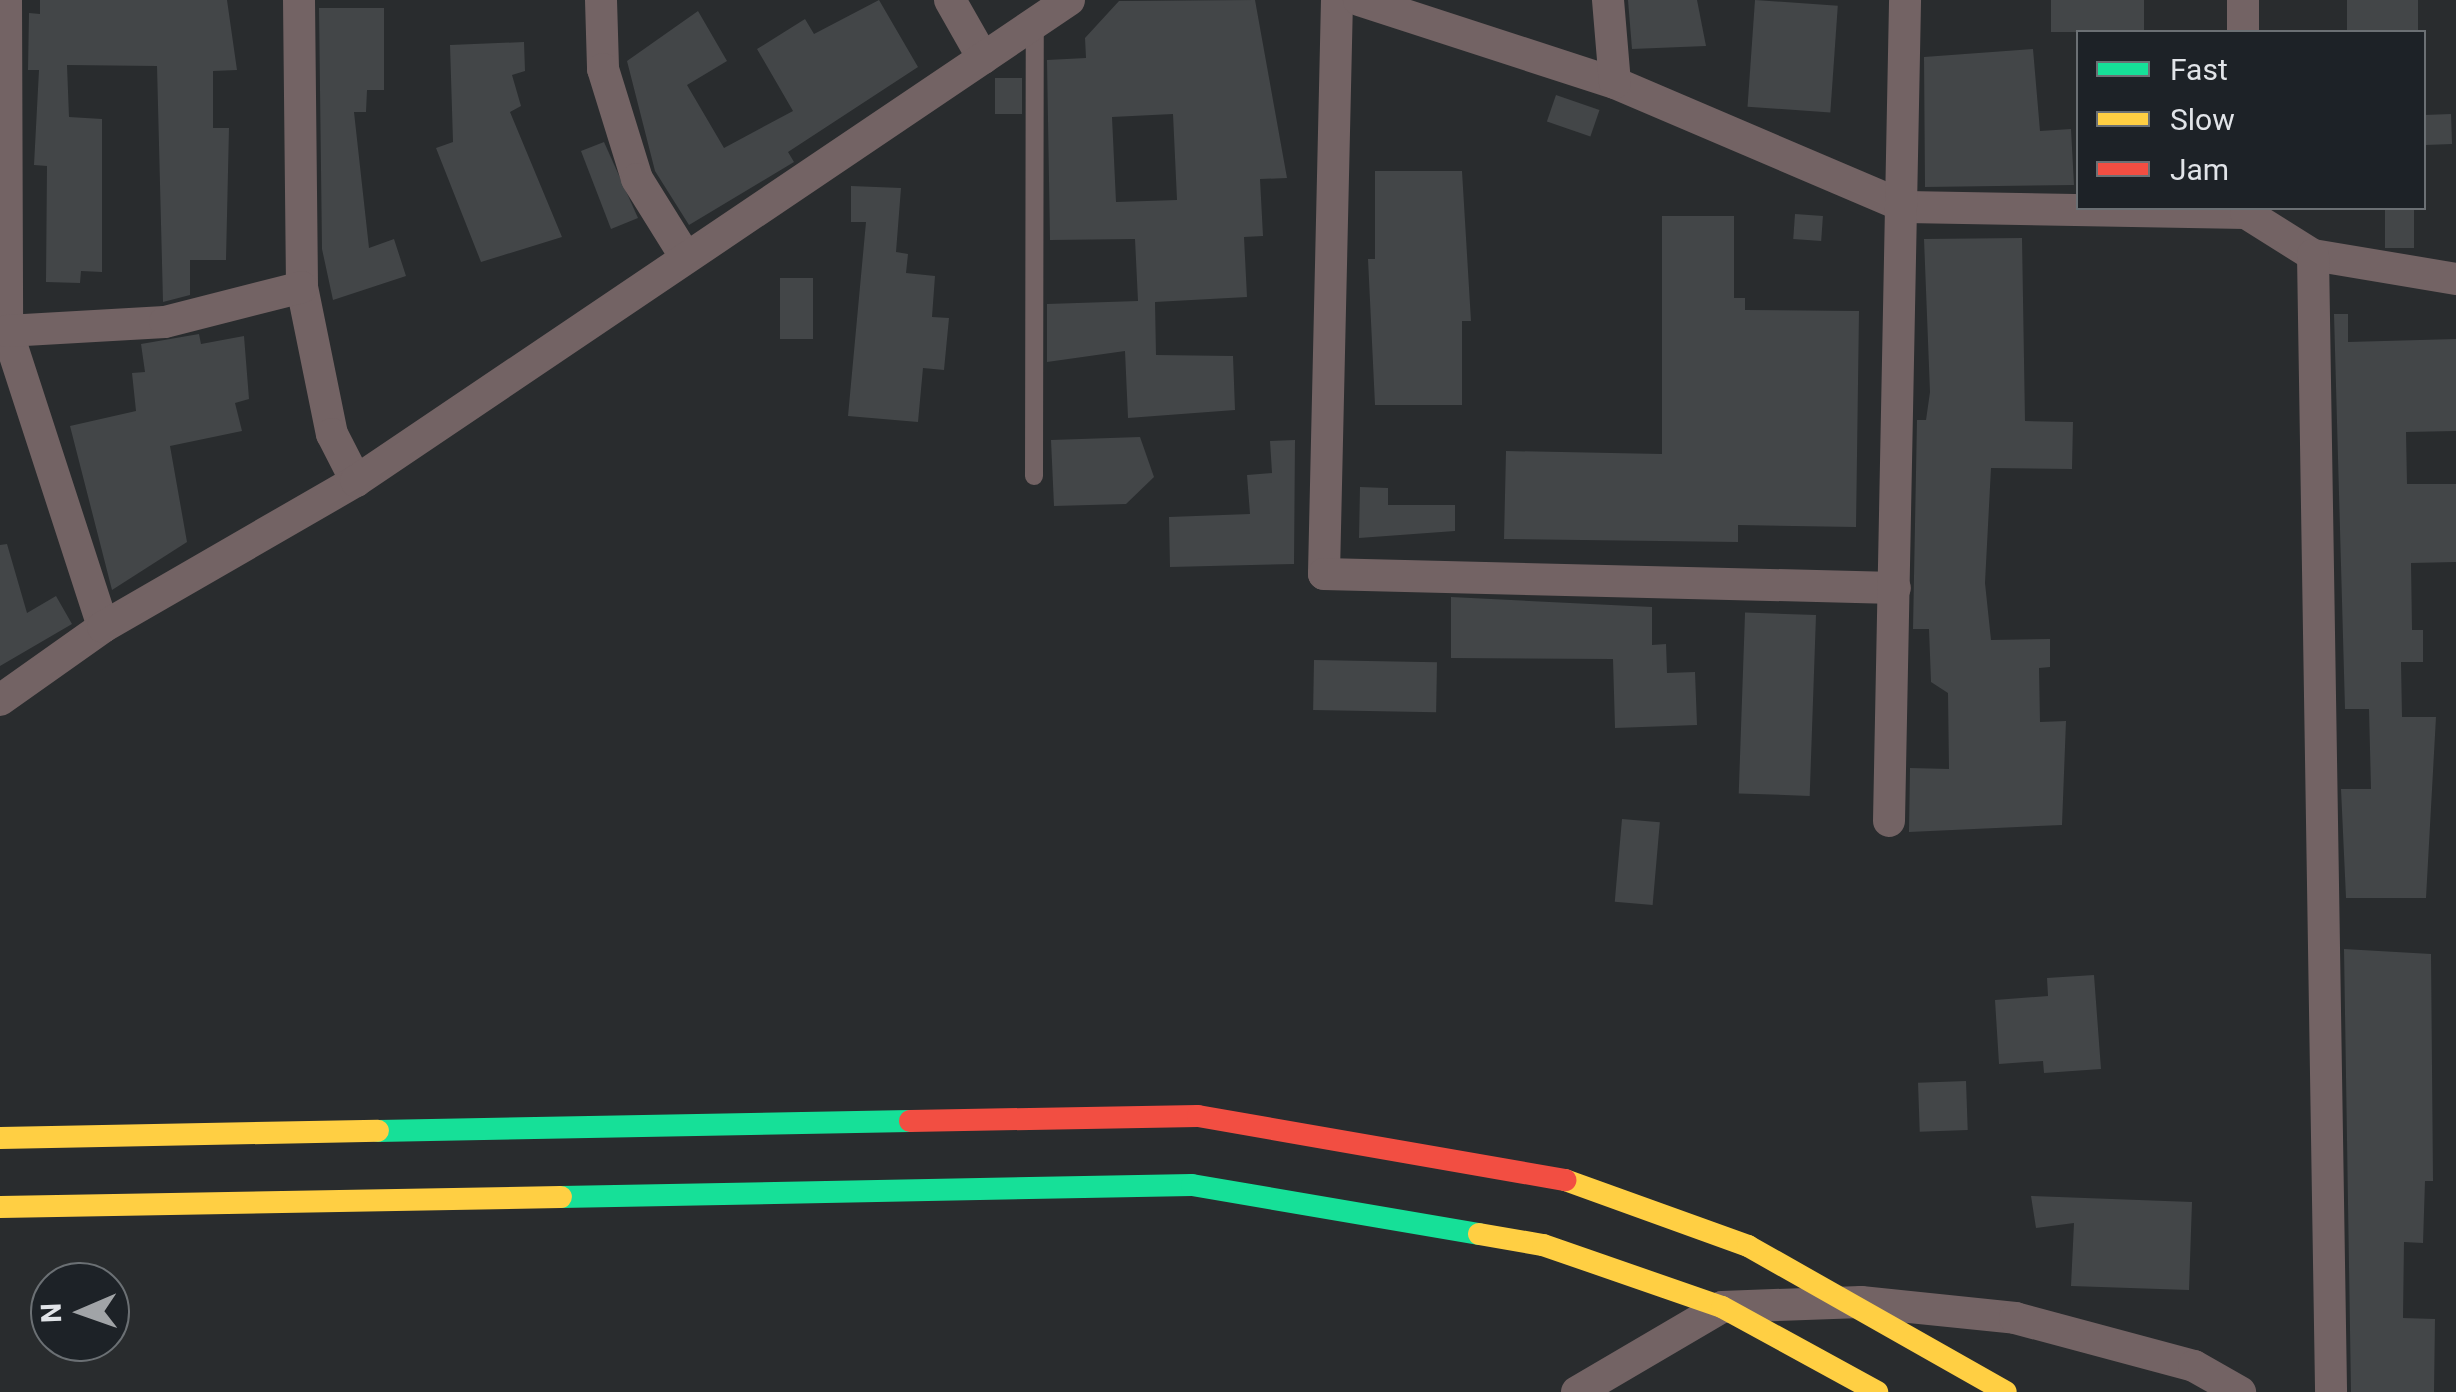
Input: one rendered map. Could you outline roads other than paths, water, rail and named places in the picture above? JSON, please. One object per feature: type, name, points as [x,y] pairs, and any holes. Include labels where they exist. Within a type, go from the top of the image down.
[{"type":"main road","points":[[0,1138],[1198,1116],[1558,1178],[1748,1246],[1862,1302],[2006,1392]]},
{"type":"main road","points":[[0,1207],[1192,1185],[1542,1245],[1722,1307],[1878,1392]]},
{"type":"street","points":[[6,0],[7,331],[103,626]]},
{"type":"street","points":[[299,0],[302,287],[332,434],[356,481]]},
{"type":"street","points":[[602,0],[602,69],[638,178],[686,256]]},
{"type":"street","points":[[950,0],[983,58]]},
{"type":"street","points":[[0,700],[103,626],[356,481],[1069,0]]},
{"type":"street","points":[[1337,0],[1324,574],[1896,588]]},
{"type":"street","points":[[1358,0],[1615,82],[1906,206],[2076,208]]},
{"type":"street","points":[[1608,0],[1615,82]]},
{"type":"street","points":[[1889,822],[1906,206],[1905,0]]},
{"type":"street","points":[[2243,0],[2243,30]]},
{"type":"street","points":[[2246,210],[2312,255],[2456,278]]},
{"type":"street","points":[[2312,255],[2331,1392]]},
{"type":"street","points":[[7,331],[165,322],[302,287]]},
{"type":"street","points":[[1577,1392],[1722,1307],[1862,1302],[2015,1318],[2194,1366],[2240,1392]]},
{"type":"lane","points":[[1034,476],[1035,22]]}]
